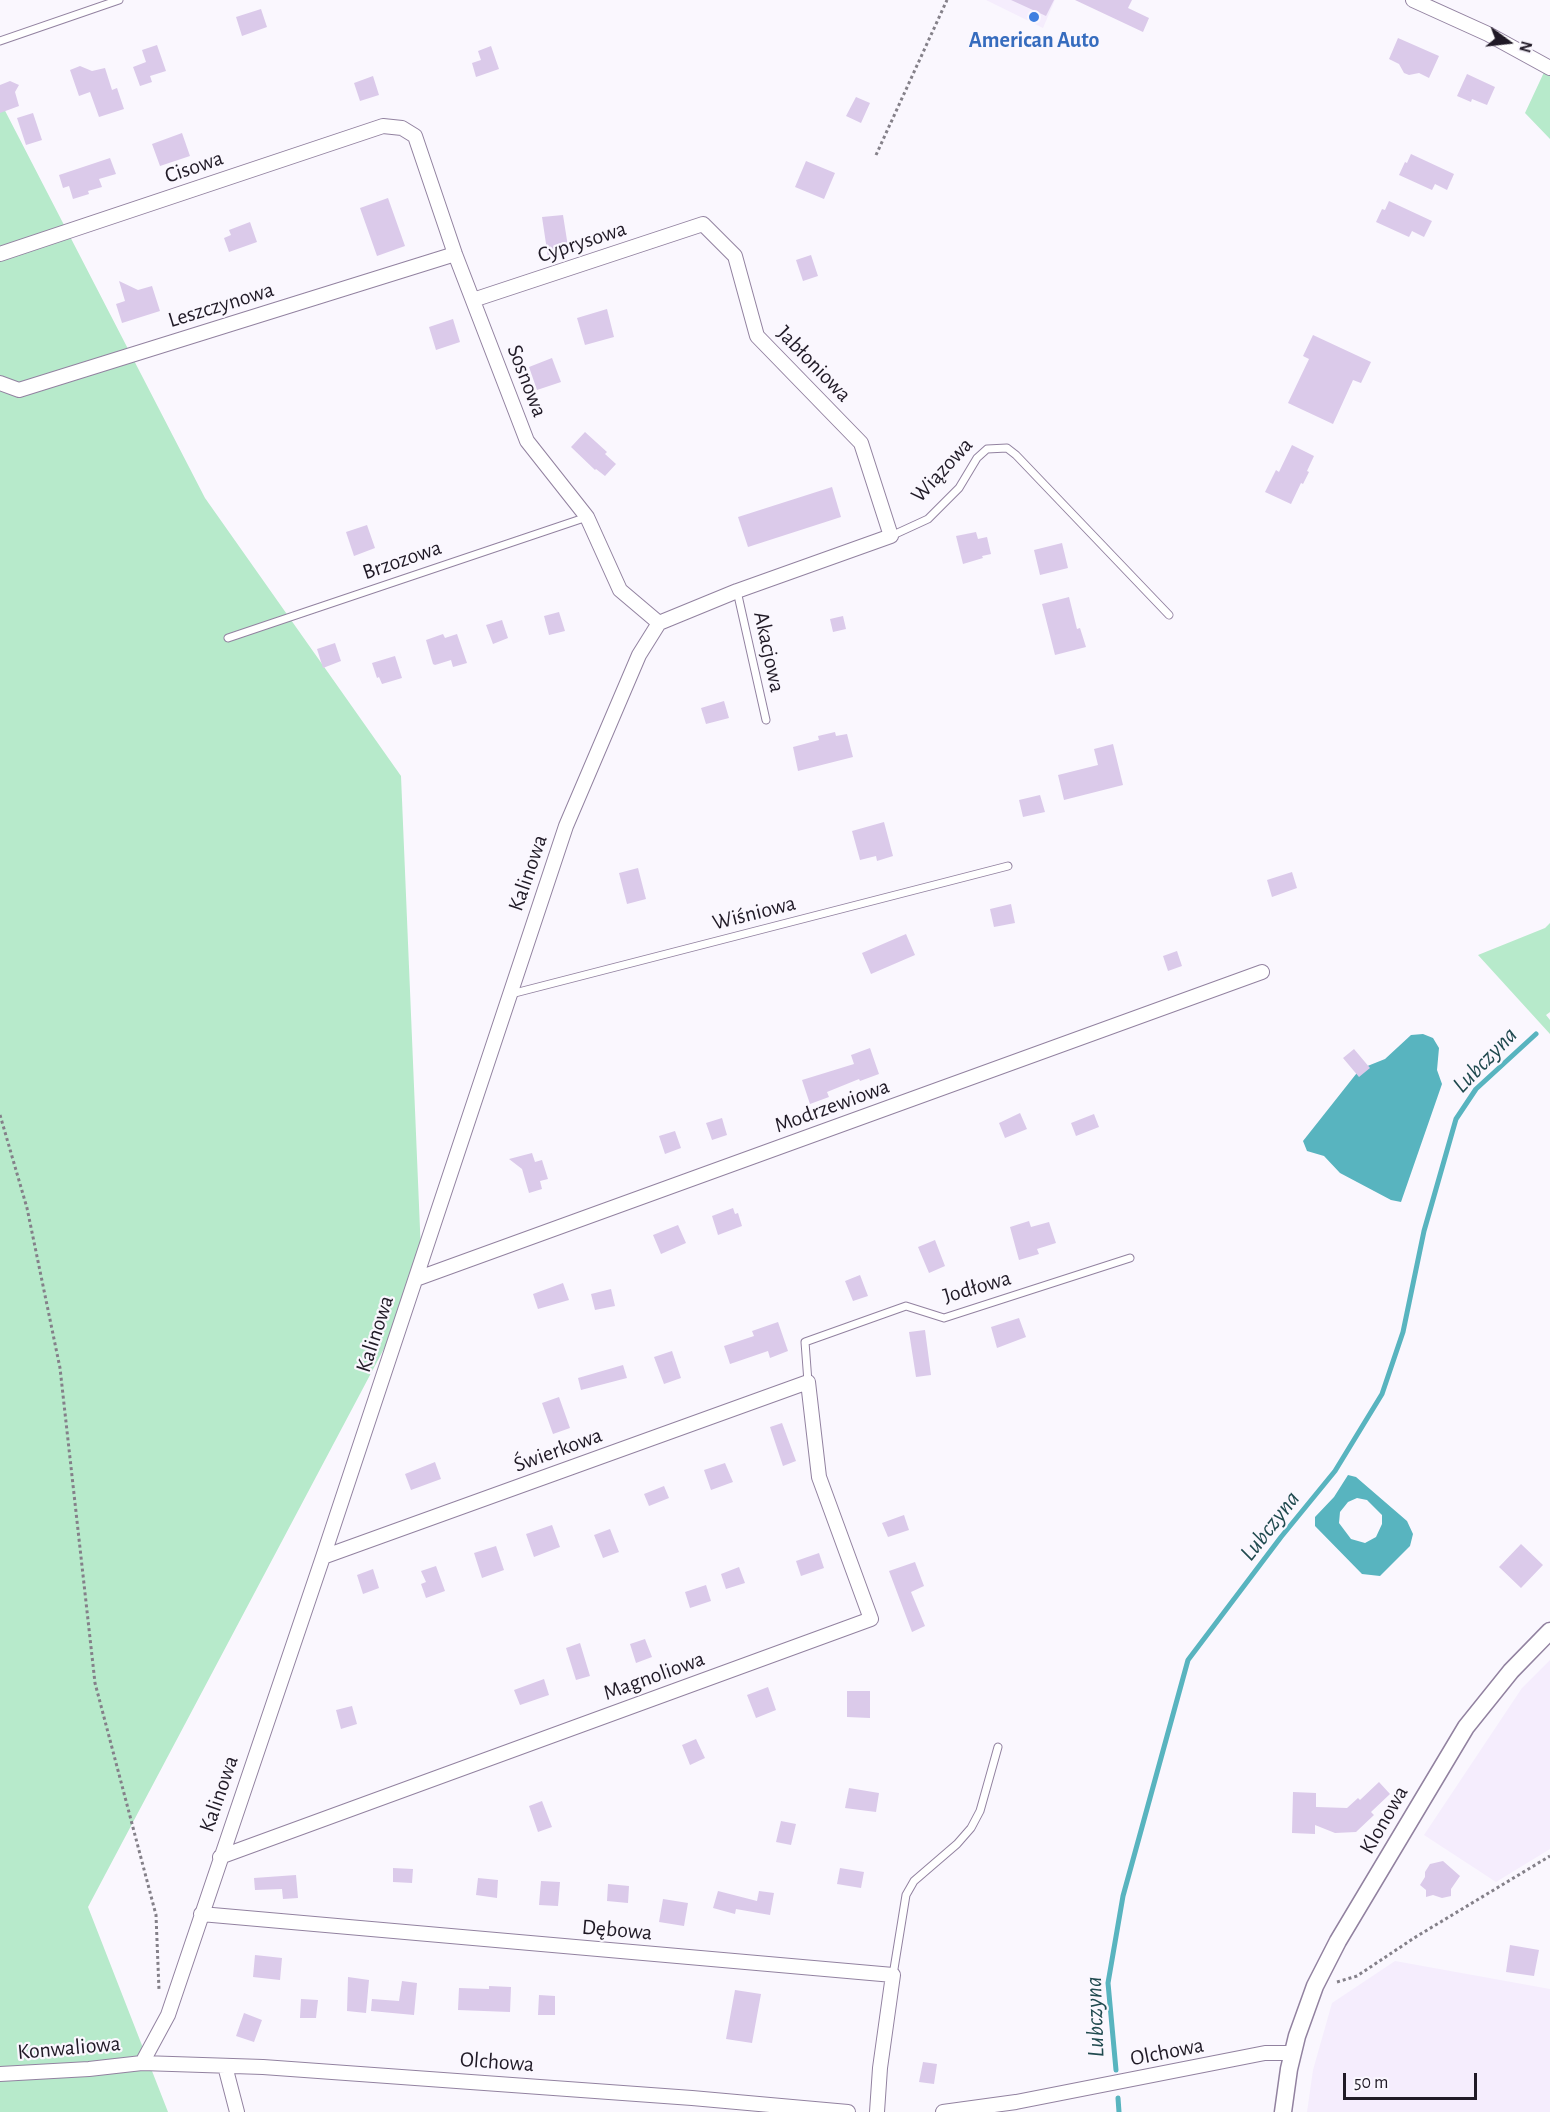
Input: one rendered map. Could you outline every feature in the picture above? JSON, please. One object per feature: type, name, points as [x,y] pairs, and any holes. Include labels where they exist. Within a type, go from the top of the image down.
[{"type":"street","points":[[1413,0],[1488,34],[1550,68]]},
{"type":"street","name":"Cisowa","points":[[0,254],[383,126],[402,128]]},
{"type":"street","name":"Sosnowa","points":[[402,128],[415,136],[455,254],[527,441],[587,517],[620,590],[659,623]]},
{"type":"street","name":"Cyprysowa","points":[[473,300],[703,224]]},
{"type":"street","name":"Jabłoniowa","points":[[703,224],[735,256],[757,336],[861,443],[891,536]]},
{"type":"street","name":"Leszczynowa","points":[[0,383],[19,390],[455,254]]},
{"type":"street","name":"Wiązowa","points":[[659,623],[738,591],[891,536]]},
{"type":"street","name":"Kalinowa","points":[[142,2063],[168,2015],[566,826],[639,654],[659,623]]},
{"type":"street","name":"Modrzewiowa","points":[[416,1279],[1262,972]]},
{"type":"street","name":"Świerkowa","points":[[323,1557],[808,1382]]},
{"type":"street","name":"Magnoliowa","points":[[220,1857],[871,1619],[819,1477],[808,1382]]},
{"type":"street","name":"Klonowa","points":[[1283,2112],[1293,2053],[1305,2011],[1315,1986],[1346,1927],[1466,1727],[1511,1671],[1550,1631]]},
{"type":"street","name":"Dębowa","points":[[201,1914],[893,1975]]},
{"type":"street","points":[[877,2112],[880,2068],[893,1975]]},
{"type":"street","name":"Olchowa","points":[[943,2112],[1017,2102],[1265,2053],[1293,2053]]},
{"type":"street","name":"Olchowa","points":[[142,2063],[440,2079],[848,2112]]},
{"type":"street","name":"Konwaliowa","points":[[0,2074],[89,2069],[142,2063]]},
{"type":"street","points":[[225,2066],[237,2112]]},
{"type":"lane","points":[[0,41],[119,0]]},
{"type":"lane","name":"Wiązowa","points":[[891,536],[928,519],[958,488],[977,458],[987,449],[1007,448],[1168,615]]},
{"type":"lane","name":"Brzozowa","points":[[228,638],[587,517]]},
{"type":"lane","name":"Akacjowa","points":[[738,591],[766,720]]},
{"type":"lane","name":"Wiśniowa","points":[[509,994],[1008,866]]},
{"type":"lane","name":"Jodłowa","points":[[808,1382],[804,1342],[906,1306],[944,1318],[1130,1258]]},
{"type":"lane","points":[[893,1975],[906,1895],[914,1881],[957,1844],[970,1828],[980,1811],[998,1747]]},
{"type":"path","points":[[876,155],[947,0]]},
{"type":"path","points":[[0,1115],[27,1208],[60,1368],[95,1683],[156,1915],[159,1991]]},
{"type":"path","points":[[1315,1986],[1357,1976],[1414,1938],[1550,1856]]},
{"type":"shaded area","name":"American Auto","points":[[986,0],[1055,0],[1043,28]]},
{"type":"shaded area","points":[[1550,1660],[1550,1849],[1496,1882],[1424,1835],[1522,1688]]},
{"type":"shaded area","points":[[1395,1961],[1550,1989],[1550,2112],[1307,2112],[1313,2070],[1332,2003]]},
{"type":"green space","points":[[1546,68],[1550,70],[1550,139],[1525,113]]},
{"type":"green space","points":[[0,101],[205,498],[401,776],[422,1277],[88,1907],[168,2112],[0,2112]]},
{"type":"green space","points":[[1550,923],[1550,1012],[1546,1015],[1550,1020],[1550,1034],[1478,955],[1545,928]]},
{"type":"water","points":[[1423,1034],[1433,1038],[1439,1048],[1437,1070],[1442,1084],[1401,1202],[1391,1200],[1340,1173],[1324,1156],[1307,1151],[1303,1141],[1360,1069],[1385,1059],[1411,1035]]},
{"type":"water","points":[[1348,1475],[1356,1477],[1407,1521],[1413,1534],[1410,1546],[1380,1576],[1362,1574],[1315,1526],[1315,1517],[1334,1497]],"holes":[[[1357,1498],[1367,1500],[1382,1515],[1382,1524],[1376,1537],[1365,1543],[1351,1539],[1339,1523],[1340,1512],[1348,1502]]]},
{"type":"building","points":[[1011,0],[1054,0],[1046,16]]},
{"type":"building","points":[[1075,0],[1132,0],[1128,8],[1149,18],[1143,32]]},
{"type":"building","points":[[261,9],[267,27],[242,36],[236,17]]},
{"type":"building","points":[[1398,38],[1439,56],[1429,78],[1419,73],[1409,75],[1404,73],[1399,64],[1389,59]]},
{"type":"building","points":[[157,45],[166,71],[150,76],[152,82],[140,86],[133,67],[146,62],[142,50]]},
{"type":"building","points":[[491,46],[499,69],[476,77],[472,63],[481,60],[478,51]]},
{"type":"building","points":[[80,66],[92,71],[105,68],[112,90],[117,88],[124,109],[99,117],[90,92],[79,96],[70,70]]},
{"type":"building","points":[[1467,74],[1495,87],[1487,105],[1457,96]]},
{"type":"building","points":[[373,76],[379,95],[360,101],[354,83]]},
{"type":"building","points":[[10,81],[19,85],[15,92],[19,106],[0,113],[0,85]]},
{"type":"building","points":[[856,97],[870,103],[861,123],[846,116]]},
{"type":"building","points":[[33,113],[42,140],[26,145],[17,118]]},
{"type":"building","points":[[182,133],[190,156],[160,166],[152,144]]},
{"type":"building","points":[[1411,154],[1454,174],[1447,190],[1435,184],[1432,190],[1399,175]]},
{"type":"building","points":[[110,158],[116,174],[99,179],[102,187],[73,199],[69,186],[63,188],[59,175]]},
{"type":"building","points":[[806,161],[835,173],[824,199],[795,187]]},
{"type":"building","points":[[388,198],[405,246],[377,256],[360,208]]},
{"type":"building","points":[[1389,201],[1432,221],[1424,237],[1412,231],[1409,237],[1376,222]]},
{"type":"building","points":[[563,215],[569,253],[548,257],[542,217]]},
{"type":"building","points":[[250,222],[257,242],[229,252],[224,238],[231,235],[229,230]]},
{"type":"building","points":[[811,255],[818,276],[803,281],[796,260]]},
{"type":"building","points":[[119,281],[138,290],[152,286],[160,311],[122,323],[116,304],[125,301]]},
{"type":"building","points":[[607,309],[614,337],[585,345],[577,318]]},
{"type":"building","points":[[453,319],[460,342],[436,350],[429,327]]},
{"type":"building","points":[[1313,335],[1371,362],[1361,383],[1353,380],[1333,424],[1288,403],[1309,359],[1303,356]]},
{"type":"building","points":[[552,358],[561,382],[537,390],[529,367]]},
{"type":"building","points":[[585,432],[607,452],[605,454],[616,464],[605,476],[595,470],[571,447]]},
{"type":"building","points":[[1292,445],[1314,456],[1307,471],[1309,472],[1291,504],[1265,492],[1276,470],[1279,472]]},
{"type":"building","points":[[832,487],[841,517],[748,547],[738,517]]},
{"type":"building","points":[[367,525],[375,548],[354,556],[346,532]]},
{"type":"building","points":[[976,532],[978,539],[987,537],[991,554],[963,564],[956,536]]},
{"type":"building","points":[[1062,543],[1068,568],[1040,575],[1034,550]]},
{"type":"building","points":[[1069,597],[1077,629],[1080,628],[1086,647],[1055,655],[1042,604]]},
{"type":"building","points":[[559,612],[565,631],[549,635],[544,616]]},
{"type":"building","points":[[843,616],[846,629],[833,632],[830,619]]},
{"type":"building","points":[[502,620],[508,638],[493,644],[486,625]]},
{"type":"building","points":[[443,634],[445,638],[457,634],[467,663],[453,667],[451,660],[433,664],[426,640]]},
{"type":"building","points":[[335,643],[341,661],[323,668],[317,649]]},
{"type":"building","points":[[395,656],[402,678],[382,684],[379,677],[377,678],[372,663]]},
{"type":"building","points":[[724,701],[729,718],[706,724],[701,708]]},
{"type":"building","points":[[835,732],[836,736],[847,734],[853,757],[798,771],[793,747],[819,740],[818,736]]},
{"type":"building","points":[[1113,744],[1123,785],[1064,800],[1058,775],[1098,765],[1094,749]]},
{"type":"building","points":[[1040,795],[1045,812],[1023,817],[1019,800]]},
{"type":"building","points":[[884,822],[893,856],[877,861],[876,856],[860,860],[852,831]]},
{"type":"building","points":[[638,868],[646,899],[627,904],[619,873]]},
{"type":"building","points":[[1292,872],[1297,888],[1272,897],[1267,880]]},
{"type":"building","points":[[1011,904],[1015,923],[994,927],[990,909]]},
{"type":"building","points":[[906,934],[915,955],[871,974],[862,953]]},
{"type":"building","points":[[1177,951],[1182,966],[1168,971],[1163,956]]},
{"type":"building","points":[[870,1048],[879,1074],[860,1081],[859,1079],[827,1092],[829,1097],[810,1104],[802,1080],[854,1064],[851,1055]]},
{"type":"building","points":[[1354,1049],[1370,1068],[1359,1077],[1343,1058]]},
{"type":"building","points":[[1020,1113],[1027,1129],[1005,1138],[999,1123]]},
{"type":"building","points":[[1094,1114],[1099,1127],[1076,1136],[1071,1123]]},
{"type":"building","points":[[722,1118],[727,1135],[712,1140],[706,1123]]},
{"type":"building","points":[[675,1131],[681,1148],[665,1154],[659,1136]]},
{"type":"building","points":[[532,1153],[535,1162],[542,1160],[548,1179],[540,1181],[542,1189],[529,1193],[522,1169],[509,1159]]},
{"type":"building","points":[[733,1208],[735,1214],[738,1213],[742,1226],[718,1235],[712,1216]]},
{"type":"building","points":[[1029,1221],[1031,1227],[1049,1222],[1056,1243],[1037,1249],[1039,1254],[1019,1260],[1010,1227]]},
{"type":"building","points":[[678,1225],[686,1243],[661,1254],[653,1235]]},
{"type":"building","points":[[935,1240],[945,1266],[929,1273],[918,1247]]},
{"type":"building","points":[[860,1275],[868,1296],[853,1301],[845,1281]]},
{"type":"building","points":[[563,1283],[569,1300],[538,1309],[533,1294]]},
{"type":"building","points":[[611,1289],[615,1306],[595,1310],[591,1294]]},
{"type":"building","points":[[1019,1318],[1026,1337],[997,1348],[991,1327]]},
{"type":"building","points":[[778,1322],[788,1351],[770,1358],[768,1351],[730,1364],[724,1346],[754,1336],[752,1331]]},
{"type":"building","points":[[925,1330],[931,1375],[916,1377],[909,1332]]},
{"type":"building","points":[[672,1351],[681,1378],[664,1384],[654,1357]]},
{"type":"building","points":[[623,1365],[627,1378],[581,1390],[578,1378]]},
{"type":"building","points":[[559,1397],[570,1428],[553,1434],[542,1403]]},
{"type":"building","points":[[782,1423],[796,1461],[783,1466],[770,1427]]},
{"type":"building","points":[[435,1462],[441,1479],[411,1490],[405,1474]]},
{"type":"building","points":[[725,1463],[733,1482],[711,1490],[704,1470]]},
{"type":"building","points":[[664,1486],[669,1498],[649,1506],[644,1494]]},
{"type":"building","points":[[904,1515],[909,1530],[888,1537],[882,1523]]},
{"type":"building","points":[[552,1525],[560,1547],[534,1557],[526,1534]]},
{"type":"building","points":[[610,1529],[619,1552],[603,1558],[594,1535]]},
{"type":"building","points":[[1521,1544],[1543,1565],[1521,1588],[1499,1567]]},
{"type":"building","points":[[496,1546],[504,1570],[482,1578],[474,1553]]},
{"type":"building","points":[[819,1553],[824,1568],[801,1576],[796,1561]]},
{"type":"building","points":[[915,1562],[924,1586],[911,1592],[925,1626],[912,1632],[889,1571]]},
{"type":"building","points":[[436,1566],[445,1591],[426,1598],[421,1584],[426,1582],[421,1571]]},
{"type":"building","points":[[739,1567],[745,1583],[726,1589],[721,1574]]},
{"type":"building","points":[[373,1569],[379,1588],[363,1594],[357,1575]]},
{"type":"building","points":[[706,1585],[711,1601],[690,1608],[685,1592]]},
{"type":"building","points":[[645,1639],[652,1657],[636,1663],[630,1644]]},
{"type":"building","points":[[580,1643],[590,1676],[576,1680],[566,1648]]},
{"type":"building","points":[[544,1679],[549,1695],[520,1705],[514,1690]]},
{"type":"building","points":[[768,1687],[776,1710],[756,1718],[747,1695]]},
{"type":"building","points":[[847,1691],[870,1691],[870,1718],[847,1717]]},
{"type":"building","points":[[352,1706],[357,1724],[341,1729],[336,1710]]},
{"type":"building","points":[[696,1739],[705,1758],[690,1765],[682,1745]]},
{"type":"building","points":[[1379,1782],[1390,1794],[1371,1812],[1374,1815],[1356,1832],[1335,1833],[1315,1825],[1315,1834],[1292,1833],[1293,1792],[1316,1793],[1316,1807],[1347,1808],[1358,1798],[1360,1800]]},
{"type":"building","points":[[849,1788],[879,1793],[876,1812],[845,1808]]},
{"type":"building","points":[[542,1801],[552,1827],[538,1832],[529,1806]]},
{"type":"building","points":[[781,1821],[796,1824],[791,1845],[776,1842]]},
{"type":"building","points":[[1443,1861],[1460,1876],[1451,1889],[1451,1896],[1426,1897],[1426,1890],[1420,1885],[1425,1872],[1430,1864]]},
{"type":"building","points":[[393,1868],[413,1869],[412,1883],[393,1882]]},
{"type":"building","points":[[840,1868],[864,1872],[861,1888],[837,1884]]},
{"type":"building","points":[[296,1875],[298,1898],[283,1899],[282,1889],[255,1890],[254,1878]]},
{"type":"building","points":[[478,1878],[498,1880],[497,1898],[476,1895]]},
{"type":"building","points":[[541,1881],[560,1882],[558,1906],[539,1905]]},
{"type":"building","points":[[608,1884],[629,1886],[628,1903],[607,1901]]},
{"type":"building","points":[[718,1891],[757,1901],[759,1891],[774,1893],[770,1915],[736,1909],[735,1914],[713,1908]]},
{"type":"building","points":[[663,1899],[688,1903],[684,1926],[659,1922]]},
{"type":"building","points":[[1510,1945],[1539,1950],[1534,1976],[1506,1972]]},
{"type":"building","points":[[255,1955],[282,1958],[280,1980],[253,1977]]},
{"type":"building","points":[[348,1977],[369,1980],[366,2013],[347,2011]]},
{"type":"building","points":[[402,1981],[417,1983],[414,2015],[371,2011],[372,1999],[399,2001]]},
{"type":"building","points":[[489,1986],[511,1987],[510,2012],[458,2010],[459,1988],[489,1989]]},
{"type":"building","points":[[735,1990],[761,1994],[752,2043],[726,2039]]},
{"type":"building","points":[[539,1995],[555,1996],[555,2015],[538,2015]]},
{"type":"building","points":[[301,1999],[318,2000],[316,2018],[300,2018]]},
{"type":"building","points":[[244,2013],[262,2020],[254,2042],[236,2036]]},
{"type":"building","points":[[923,2062],[937,2064],[934,2084],[919,2082]]},
{"type":"waterway","name":"Lubczyna","points":[[1116,2070],[1108,1983],[1123,1896],[1188,1660],[1281,1537],[1335,1471],[1382,1394],[1403,1332],[1424,1231],[1456,1119],[1476,1089],[1536,1034]]},
{"type":"waterway","name":"Lubczyna","points":[[1118,2098],[1119,2112]]},
{"type":"place","name":"American Auto","points":[[1034,17]]}]
